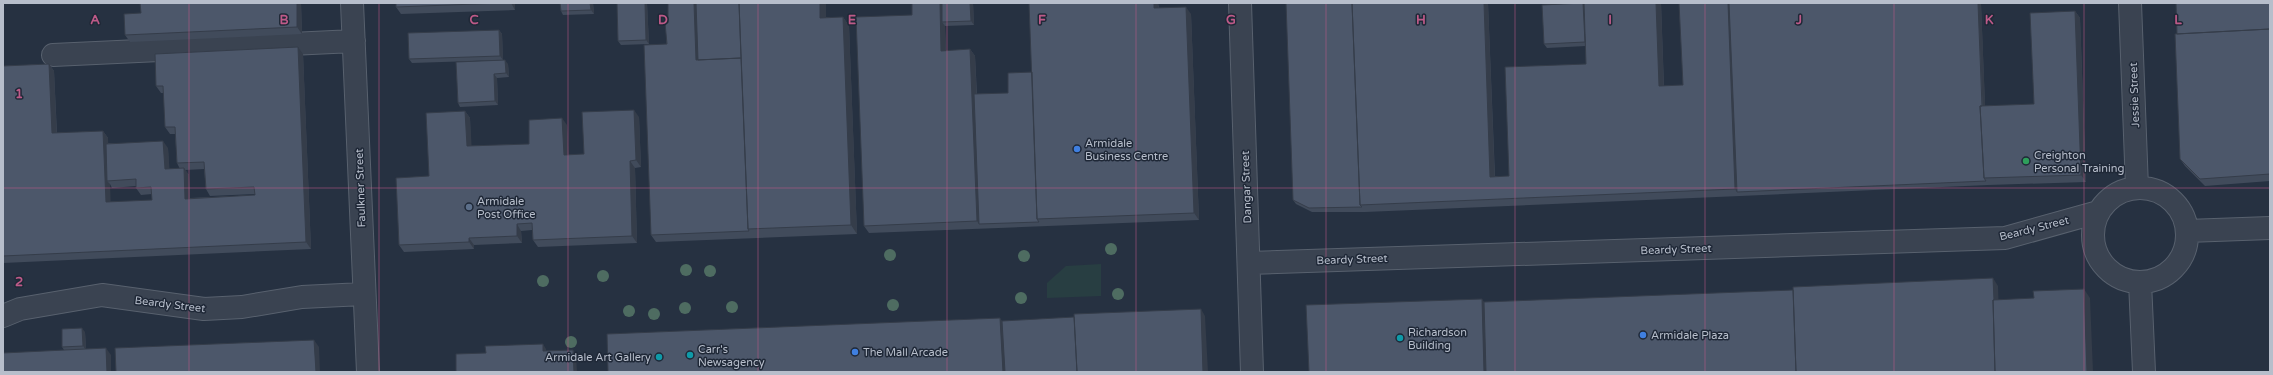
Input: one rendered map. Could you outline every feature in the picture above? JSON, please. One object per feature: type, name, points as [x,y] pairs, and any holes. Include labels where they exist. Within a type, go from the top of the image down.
[{"type":"street","name":"Faulkner Street","points":[[352,3],[363,294],[368,372]]},
{"type":"street","name":"Dangar Street","points":[[1240,3],[1252,372]]},
{"type":"street","name":"Jessie Street","points":[[2130,3],[2137,188]]},
{"type":"street","points":[[54,55],[354,42]]},
{"type":"street","points":[[2137,188],[2152,189],[2165,195],[2176,204],[2184,217],[2187,231],[2185,246],[2179,260],[2169,272],[2155,279],[2140,282],[2124,279],[2115,274],[2099,259],[2093,244],[2094,228],[2098,212],[2108,200],[2122,191],[2137,188]]},
{"type":"street","name":"Beardy Street","points":[[1249,263],[2005,238],[2098,212]]},
{"type":"street","points":[[2187,231],[2270,228]]},
{"type":"street","points":[[2140,282],[2144,372]]},
{"type":"street","name":"Beardy Street","points":[[3,316],[20,309],[102,295],[204,309],[242,307],[302,297],[363,294]]},
{"type":"green space","points":[[1101,264],[1101,296],[1047,298],[1047,283],[1066,266]]},
{"type":"building","points":[[140,3],[297,3],[297,27],[125,35],[124,14],[141,13]]},
{"type":"building","points":[[396,3],[502,3],[396,7]]},
{"type":"building","points":[[560,3],[590,3],[591,10],[561,11]]},
{"type":"building","points":[[617,3],[645,3],[646,40],[618,41]]},
{"type":"building","points":[[668,3],[694,3],[696,60],[741,58],[749,231],[651,235],[644,45],[667,44],[665,23],[668,23]]},
{"type":"building","points":[[696,3],[739,3],[741,58],[698,60]]},
{"type":"building","points":[[739,3],[820,3],[820,18],[843,17],[851,225],[748,229]]},
{"type":"building","points":[[912,3],[940,3],[941,51],[970,49],[977,221],[864,226],[856,17],[912,15]]},
{"type":"building","points":[[942,3],[970,3],[971,21],[942,22]]},
{"type":"building","points":[[1029,3],[1154,3],[1154,8],[1186,7],[1194,213],[1037,219]]},
{"type":"building","points":[[1286,3],[1352,3],[1360,205],[1362,207],[1309,208],[1293,200]]},
{"type":"building","points":[[1352,3],[1484,3],[1490,177],[1509,176],[1505,67],[1586,64],[1584,3],[1656,3],[1659,86],[1683,85],[1679,3],[1728,3],[1735,189],[1360,205]]},
{"type":"building","points":[[1583,3],[1585,42],[1544,44],[1542,5]]},
{"type":"building","points":[[1729,3],[1978,3],[1982,106],[1980,106],[1984,178],[1986,181],[1737,192]]},
{"type":"building","points":[[2176,3],[2270,3],[2270,29],[2177,34]]},
{"type":"building","points":[[2075,11],[2081,175],[1984,178],[1980,106],[2034,104],[2030,13]]},
{"type":"building","points":[[2270,29],[2270,174],[2200,179],[2180,159],[2175,34]]},
{"type":"building","points":[[499,30],[500,56],[409,59],[408,33]]},
{"type":"building","points":[[298,47],[306,242],[3,256],[3,66],[49,64],[52,133],[103,131],[106,202],[152,200],[151,187],[136,188],[136,179],[107,181],[106,144],[163,141],[165,169],[184,168],[185,199],[255,195],[254,187],[206,189],[204,162],[177,163],[175,127],[165,127],[163,86],[156,86],[155,54]]},
{"type":"building","points":[[505,60],[506,73],[494,74],[495,101],[458,103],[456,62]]},
{"type":"building","points":[[1032,72],[1037,219],[1039,222],[979,224],[974,94],[1008,93],[1008,73]]},
{"type":"building","points":[[634,110],[636,160],[630,161],[632,236],[533,240],[532,223],[517,224],[517,236],[469,238],[469,242],[399,245],[396,178],[429,176],[426,113],[465,111],[467,146],[529,144],[529,120],[562,118],[564,155],[584,154],[582,112]]},
{"type":"building","points":[[1993,278],[1995,372],[1796,372],[1793,287]]},
{"type":"building","points":[[2084,289],[2087,372],[1995,372],[1993,300],[2034,298],[2033,291]]},
{"type":"building","name":"Armidale Plaza","points":[[1793,290],[1796,372],[1486,372],[1484,302]]},
{"type":"building","name":"Richardson Building","points":[[1482,299],[1484,372],[1309,372],[1306,305]]},
{"type":"building","points":[[1201,309],[1203,372],[1077,372],[1074,314]]},
{"type":"building","points":[[1074,317],[1077,372],[1005,372],[1002,321]]},
{"type":"building","points":[[1000,318],[1003,372],[608,372],[607,334]]},
{"type":"building","points":[[82,328],[83,346],[62,347],[62,329]]},
{"type":"building","points":[[314,340],[316,372],[116,372],[115,348]]},
{"type":"building","points":[[543,344],[543,351],[573,350],[574,372],[456,372],[456,354],[486,353],[485,346]]},
{"type":"building","points":[[106,348],[107,372],[3,372],[3,353]]},
{"type":"place","name":"Armidale Business Centre","points":[[1077,149]]},
{"type":"place","name":"Creighton Personal Training","points":[[2026,161]]},
{"type":"place","name":"Armidale Post Office","points":[[469,207]]},
{"type":"place","name":"Armidale Plaza","points":[[1643,335]]},
{"type":"place","name":"Richardson Building","points":[[1400,338]]},
{"type":"place","name":"The Mall Arcade","points":[[855,352]]},
{"type":"place","name":"Carr's Newsagency","points":[[690,355]]},
{"type":"place","name":"Armidale Art Gallery","points":[[659,357]]}]
